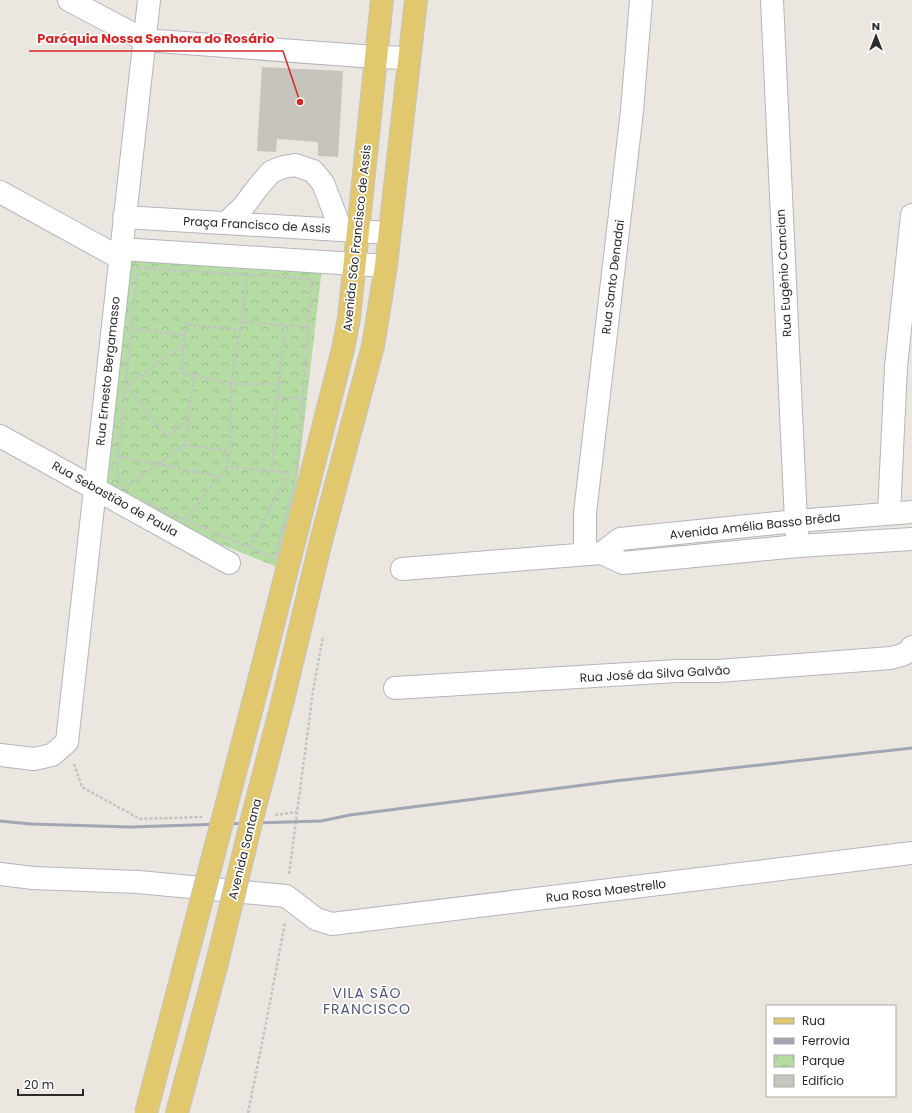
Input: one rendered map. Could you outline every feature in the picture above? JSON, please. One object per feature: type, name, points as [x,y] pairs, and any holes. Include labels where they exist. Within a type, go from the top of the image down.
[{"type":"main road","name":"Avenida São Francisco de Assis","points":[[146,1113],[255,696],[343,349],[349,318],[355,264],[350,231],[382,0]]},
{"type":"main road","points":[[386,266],[416,0]]},
{"type":"main road","name":"Avenida Santana","points":[[177,1113],[216,967],[321,541],[373,346],[386,266]]},
{"type":"street","points":[[69,0],[144,40],[375,57],[409,58]]},
{"type":"street","name":"Rua Ernesto Bergamasso","points":[[68,742],[124,217],[149,0]]},
{"type":"street","name":"Rua Santo Denadai","points":[[594,553],[585,513],[632,111],[641,0]]},
{"type":"street","name":"Rua Eugênio Cancian","points":[[772,0],[798,546]]},
{"type":"street","points":[[226,223],[243,207],[271,172],[283,167],[295,165],[313,171],[323,183],[350,231]]},
{"type":"street","points":[[0,192],[121,254],[386,266]]},
{"type":"street","points":[[889,513],[896,367],[912,215]]},
{"type":"street","name":"Praça Francisco de Assis","points":[[124,217],[389,233]]},
{"type":"street","name":"Rua Sebastião de Paula","points":[[0,436],[229,563]]},
{"type":"street","name":"Avenida Amélia Basso Brêda","points":[[594,553],[620,539],[796,521],[912,512]]},
{"type":"street","name":"Avenida Amélia Basso Brêda","points":[[594,553],[623,563],[798,546],[912,539]]},
{"type":"street","points":[[402,569],[594,553]]},
{"type":"street","name":"Rua José da Silva Galvão","points":[[395,688],[669,672],[718,671],[891,658],[902,655],[911,650],[912,647]]},
{"type":"street","points":[[0,755],[34,759],[52,755],[68,742]]},
{"type":"street","name":"Rua Rosa Maestrello","points":[[286,896],[316,919],[332,924],[912,853]]},
{"type":"street","points":[[0,874],[33,878],[138,882],[286,896]]},
{"type":"path","points":[[138,268],[246,276],[312,278],[297,472],[275,558],[128,495],[119,481],[117,465],[138,268]]},
{"type":"path","points":[[185,519],[228,467],[230,451],[231,384],[241,330],[246,276]]},
{"type":"path","points":[[242,322],[308,328]]},
{"type":"path","points":[[241,330],[186,324],[181,374],[194,375],[231,384],[280,384]]},
{"type":"path","points":[[272,471],[284,326]]},
{"type":"path","points":[[132,329],[186,335]]},
{"type":"path","points":[[125,387],[185,343]]},
{"type":"path","points":[[185,445],[194,375]]},
{"type":"path","points":[[125,387],[167,436],[189,420]]},
{"type":"path","points":[[278,397],[329,402]]},
{"type":"path","points":[[124,488],[185,445],[230,451]]},
{"type":"path","points":[[118,456],[221,477]]},
{"type":"path","points":[[228,467],[289,473],[297,472]]},
{"type":"path","points":[[250,547],[289,473]]},
{"type":"path","points":[[248,1113],[286,913],[286,896],[296,812],[313,691],[323,636]]},
{"type":"path","points":[[68,742],[82,787],[127,812],[140,819],[206,817]]},
{"type":"path","points":[[268,815],[296,812]]},
{"type":"green space","points":[[130,258],[322,268],[287,571],[150,516],[111,490],[106,476]]},
{"type":"building","points":[[262,67],[343,71],[338,157],[318,156],[318,142],[277,139],[276,152],[257,151]]},
{"type":"railway","points":[[0,821],[31,824],[130,827],[321,821],[350,815],[615,781],[912,748]]},
{"type":"place","name":"Paróquia Nossa Senhora do Rosário","points":[[300,102]]},
{"type":"district","name":"VILA SÃO FRANCISCO","points":[[367,1002]]}]
